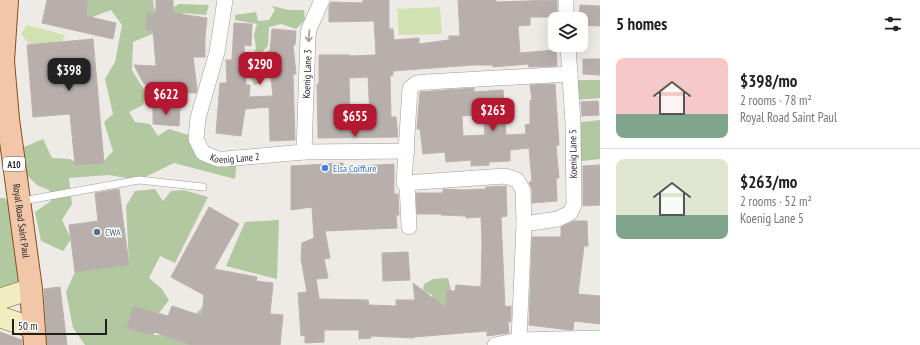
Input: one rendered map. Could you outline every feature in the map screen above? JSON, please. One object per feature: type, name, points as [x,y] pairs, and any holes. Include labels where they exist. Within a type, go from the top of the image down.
[{"type":"main road","name":"Royal Road Saint Paul","points":[[7,0],[3,60],[8,119],[31,289],[34,337]]},
{"type":"main road","points":[[0,299],[31,289]]},
{"type":"main road","points":[[0,317],[34,337]]},
{"type":"street","name":"Koenig Lane 2","points":[[225,0],[217,52],[198,118],[196,139],[203,153],[218,159],[225,159],[304,152],[406,151]]},
{"type":"street","name":"Koenig Lane 3","points":[[304,152],[308,36],[322,0]]},
{"type":"street","points":[[566,0],[566,12]]},
{"type":"street","name":"Koenig Lane 5","points":[[524,224],[558,219],[570,213],[574,204],[568,52]]},
{"type":"street","points":[[409,227],[407,183],[404,183],[410,88],[417,83],[570,74]]},
{"type":"street","points":[[407,183],[505,176],[517,180],[523,190],[524,224],[519,340]]},
{"type":"street","points":[[496,345],[519,340],[600,338]]},
{"type":"lane","points":[[20,202],[139,180],[203,187]]},
{"type":"green space","points":[[76,0],[153,0],[154,9],[172,8],[179,4],[209,5],[206,15],[183,13],[166,39],[152,34],[133,42],[132,70],[146,93],[143,105],[129,112],[135,122],[150,124],[158,136],[169,129],[188,135],[196,152],[237,161],[235,179],[174,163],[139,180],[109,175],[69,178],[72,204],[62,220],[71,239],[63,251],[41,241],[35,212],[51,201],[49,190],[37,185],[18,167],[15,151],[43,139],[52,158],[70,159],[79,164],[103,162],[113,151],[104,122],[113,114],[105,79],[115,62],[122,25],[111,10],[87,19]]},
{"type":"green space","points":[[272,6],[289,10],[304,10],[305,20],[296,29],[281,24],[269,27],[268,46],[261,53],[270,73],[261,83],[254,85],[250,76],[251,56],[256,49],[254,34],[257,24],[235,20],[235,15],[256,12],[258,21],[269,20],[275,10]]},
{"type":"green space","points":[[440,7],[442,34],[399,35],[397,9]]},
{"type":"green space","points":[[27,25],[65,35],[62,43],[30,45],[21,34]]},
{"type":"green space","points":[[573,80],[600,80],[600,98],[574,100]]},
{"type":"green space","points":[[600,120],[600,159],[573,162],[573,123]]},
{"type":"green space","points":[[155,189],[163,201],[171,191],[184,190],[208,197],[175,263],[160,256],[149,278],[161,288],[169,300],[159,313],[133,306],[127,328],[153,335],[162,335],[185,343],[195,314],[203,307],[198,345],[85,345],[73,328],[66,292],[75,272],[129,265],[126,206],[135,191]]},
{"type":"green space","points":[[0,198],[5,198],[24,232],[19,288],[0,292]]},
{"type":"green space","points":[[279,220],[277,279],[226,266],[245,222]]},
{"type":"green space","points":[[448,278],[451,290],[450,309],[436,309],[432,295],[423,290],[424,284],[433,279]]},
{"type":"building","points":[[47,0],[88,0],[86,16],[116,23],[113,39],[42,23]]},
{"type":"building","points":[[156,0],[173,0],[173,13],[207,18],[205,57],[193,57],[197,89],[196,93],[166,92],[167,84],[144,84],[134,65],[156,66],[153,30],[146,30],[147,13],[156,14]]},
{"type":"building","points":[[363,0],[389,0],[389,29],[393,29],[394,40],[419,38],[419,44],[449,40],[449,36],[460,36],[458,0],[496,0],[496,2],[557,0],[557,12],[548,12],[548,17],[530,17],[530,25],[518,26],[520,53],[548,51],[548,52],[556,52],[557,66],[529,67],[528,64],[493,67],[493,65],[473,65],[393,71],[393,75],[390,76],[391,117],[396,117],[398,137],[318,138],[317,84],[319,84],[319,55],[376,55],[374,21],[329,22],[329,7],[331,2],[363,3]],"holes":[[[368,77],[370,118],[350,119],[349,78]]]},
{"type":"building","points":[[580,5],[600,6],[600,26],[588,25],[588,12],[580,12]]},
{"type":"building","points":[[234,23],[252,24],[251,46],[244,45],[246,85],[250,85],[249,97],[273,96],[268,51],[270,51],[272,29],[296,31],[295,45],[293,45],[296,74],[293,74],[295,140],[270,141],[269,107],[245,109],[241,136],[216,133],[220,83],[227,83],[226,60],[232,60]]},
{"type":"building","points":[[93,39],[104,163],[75,165],[70,114],[33,117],[27,45]]},
{"type":"building","points":[[583,59],[600,59],[600,75],[583,74]]},
{"type":"building","points":[[555,84],[559,145],[556,146],[559,178],[556,178],[557,201],[532,203],[532,189],[529,182],[532,182],[529,148],[510,150],[510,161],[489,162],[489,165],[471,166],[471,160],[446,162],[445,152],[423,154],[420,129],[417,129],[420,92],[474,88],[474,92],[503,90],[506,135],[526,134],[525,125],[530,124],[530,100],[532,100],[530,85]],"holes":[[[483,114],[485,135],[463,136],[462,116]]]},
{"type":"building","points":[[598,101],[599,115],[582,116],[581,102]]},
{"type":"building","points":[[153,105],[180,108],[179,126],[153,124]]},
{"type":"building","points":[[343,163],[343,167],[394,164],[394,194],[398,194],[399,215],[396,215],[397,228],[325,231],[330,258],[324,259],[328,278],[316,279],[319,299],[368,300],[369,305],[396,306],[396,300],[415,300],[413,283],[446,308],[447,291],[455,291],[456,285],[481,287],[481,217],[466,218],[466,216],[417,214],[416,193],[443,193],[443,189],[486,189],[486,187],[506,186],[507,216],[501,217],[505,307],[511,306],[511,322],[508,321],[509,333],[487,336],[487,331],[414,338],[371,336],[371,338],[359,339],[359,330],[324,330],[324,342],[305,343],[305,335],[301,336],[298,293],[307,292],[301,259],[302,243],[314,238],[312,207],[291,210],[291,166]]},
{"type":"building","points":[[600,165],[600,205],[583,206],[583,166]]},
{"type":"building","name":"CWA","points":[[119,189],[129,265],[75,272],[69,225],[98,221],[95,193]]},
{"type":"building","points":[[209,207],[239,224],[214,269],[257,277],[256,281],[273,283],[270,314],[283,315],[280,345],[191,345],[154,332],[153,335],[127,328],[133,306],[168,316],[172,306],[202,316],[204,295],[171,277]]},
{"type":"building","points":[[574,221],[587,221],[588,246],[584,246],[578,294],[600,296],[600,324],[574,321],[573,330],[529,325],[532,237],[561,237],[561,227]]},
{"type":"building","points":[[408,252],[410,280],[383,281],[382,253]]},
{"type":"building","points":[[60,287],[67,345],[47,345],[44,289]]},
{"type":"building","points":[[0,332],[22,340],[22,345],[0,345]]},
{"type":"place","name":"Elsa Coiffure","points":[[325,168]]},
{"type":"place","name":"CWA","points":[[97,232]]}]
